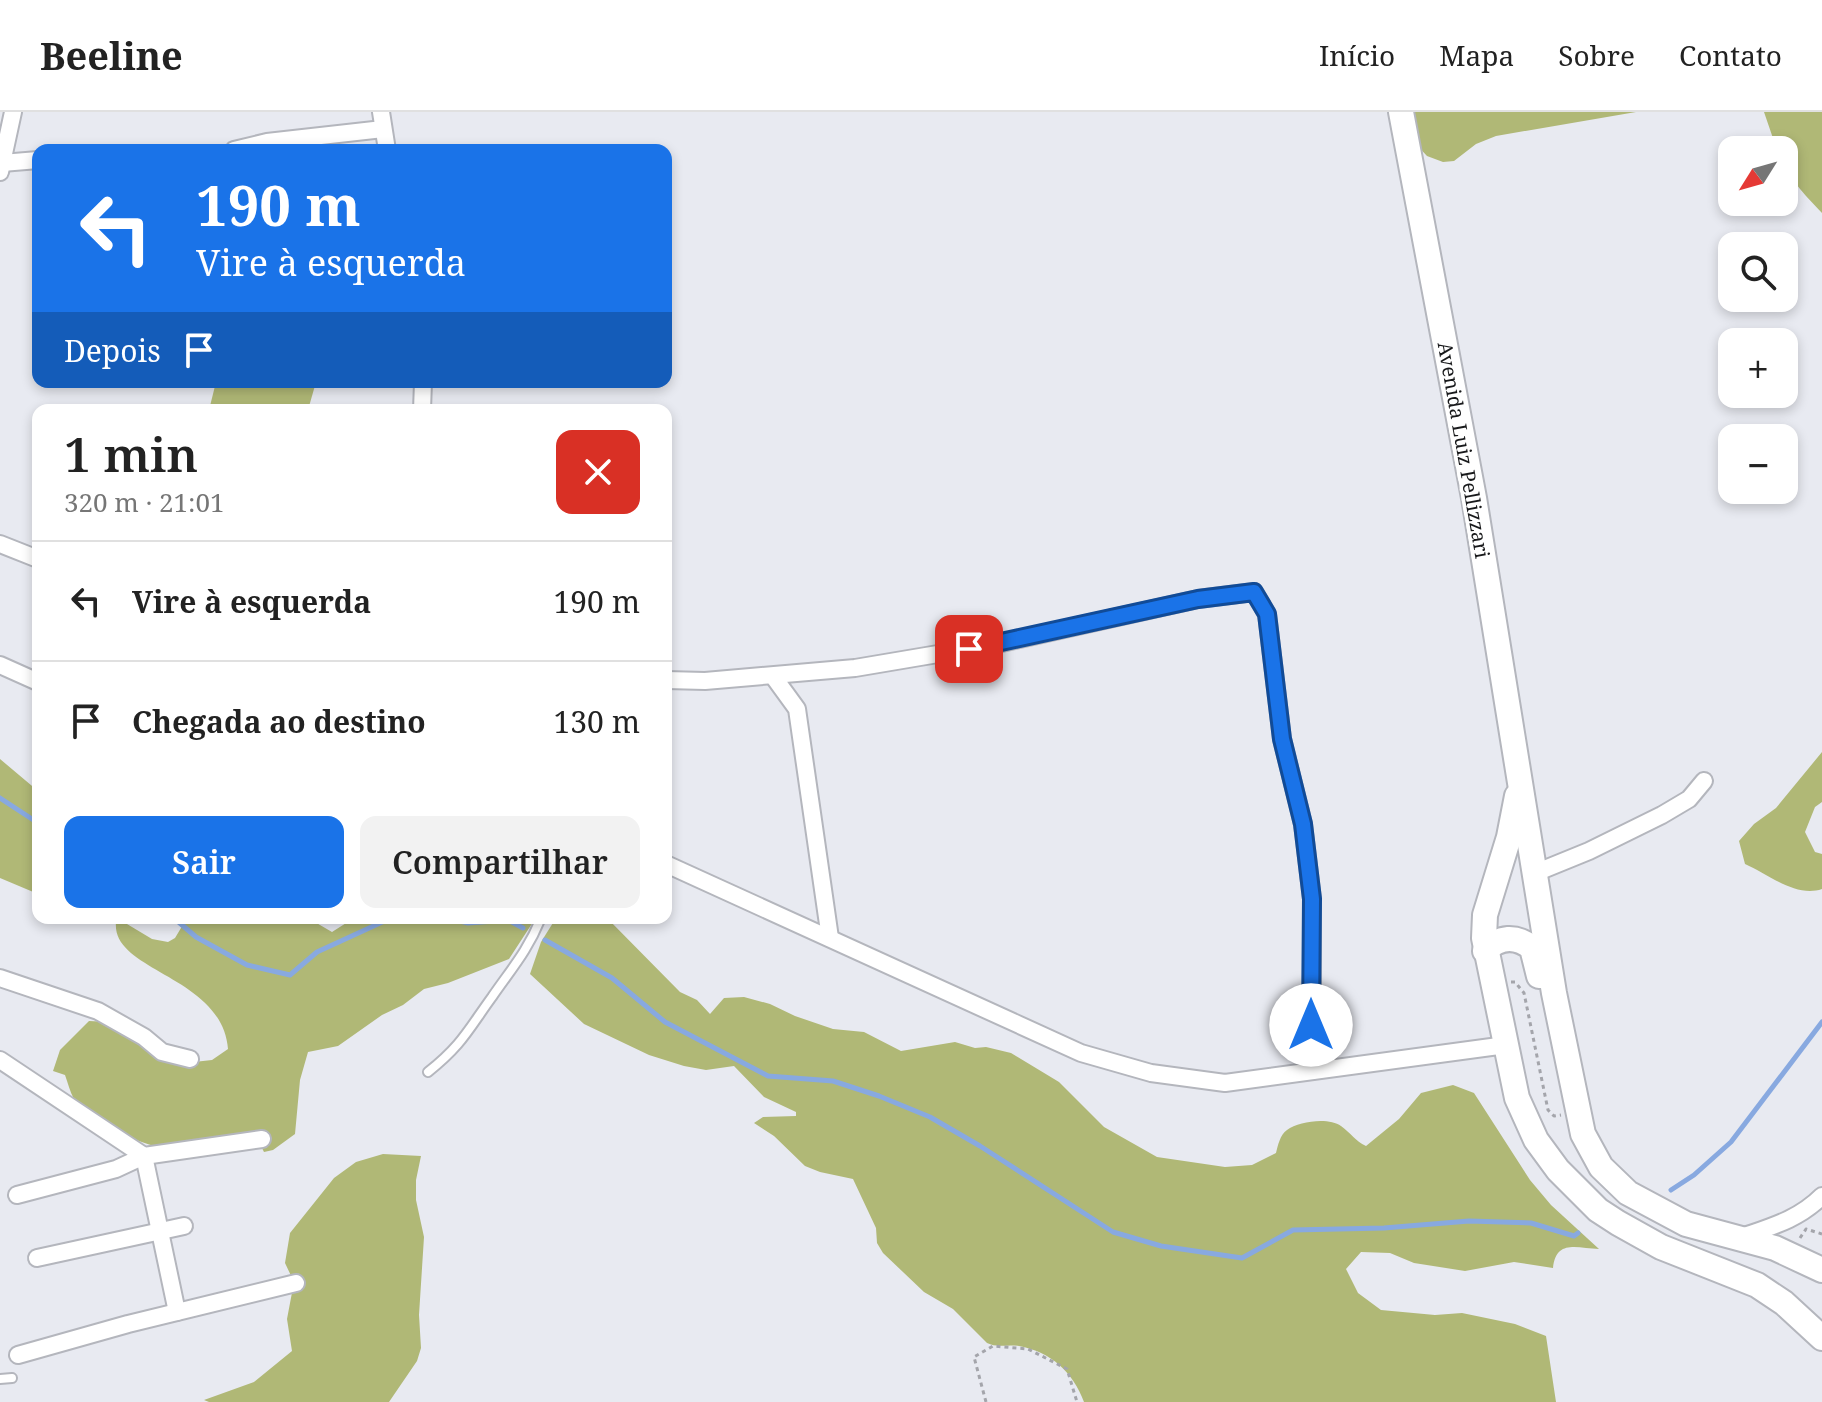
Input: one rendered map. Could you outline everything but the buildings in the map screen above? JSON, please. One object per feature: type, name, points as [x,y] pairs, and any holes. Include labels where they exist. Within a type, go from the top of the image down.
[{"type":"main road","name":"Avenida Luiz Pellizzari","points":[[1401,112],[1474,498],[1519,790],[1577,1113],[1593,1156],[1618,1185],[1686,1224],[1791,1254],[1822,1270]]},
{"type":"main road","name":"Avenida Luiz Pellizzari","points":[[1519,790],[1509,837],[1485,915],[1485,951],[1517,1098],[1536,1140],[1558,1170],[1598,1210],[1661,1247],[1757,1285],[1784,1303],[1822,1338]]},
{"type":"main road","points":[[1485,951],[1502,939],[1515,938],[1527,944],[1532,948],[1540,981],[1554,993]]},
{"type":"street","points":[[13,112],[1,168],[32,161]]},
{"type":"street","points":[[259,144],[382,121],[386,144]]},
{"type":"street","points":[[0,544],[32,557]]},
{"type":"street","points":[[672,680],[705,681],[855,668],[997,644],[1198,599],[1254,592],[1267,614],[1282,739],[1303,824],[1312,899],[1312,1071]]},
{"type":"street","points":[[0,665],[32,679]]},
{"type":"street","points":[[773,676],[797,709],[830,938]]},
{"type":"street","points":[[1535,873],[1589,851],[1662,815],[1689,799],[1704,781]]},
{"type":"street","points":[[672,867],[1081,1053],[1127,1068],[1175,1078],[1225,1083],[1506,1045]]},
{"type":"street","points":[[0,978],[98,1011],[144,1037],[162,1052],[190,1059]]},
{"type":"street","points":[[0,1060],[144,1156],[177,1312]]},
{"type":"street","points":[[17,1195],[116,1169],[144,1156],[262,1139]]},
{"type":"street","points":[[1739,1239],[1784,1223],[1822,1196]]},
{"type":"street","points":[[37,1258],[184,1226]]},
{"type":"street","points":[[18,1355],[296,1283]]},
{"type":"lane","points":[[428,1072],[454,1052],[467,1036],[528,949],[538,924]]},
{"type":"lane","points":[[0,1379],[12,1378]]},
{"type":"path","points":[[1493,985],[1515,982],[1524,993],[1548,1110],[1554,1116],[1577,1113]]},
{"type":"path","points":[[986,1402],[974,1357],[993,1346],[1028,1349],[1067,1369],[1077,1402]]},
{"type":"green space","points":[[1403,112],[1636,112],[1496,136],[1476,144],[1454,161],[1443,162],[1427,156],[1410,138]]},
{"type":"green space","points":[[1764,112],[1822,112],[1822,213],[1798,185],[1798,136],[1772,136]]},
{"type":"green space","points":[[214,388],[314,388],[310,404],[210,404]]},
{"type":"green space","points":[[1822,752],[1822,802],[1815,807],[1805,832],[1815,852],[1822,854],[1822,889],[1802,890],[1782,884],[1745,864],[1739,841],[1754,824],[1776,808]]},
{"type":"green space","points":[[0,759],[32,786],[32,891],[0,878]]},
{"type":"green space","points":[[116,924],[127,924],[152,939],[168,942],[175,938],[183,924],[318,924],[332,932],[345,924],[532,924],[509,959],[424,989],[338,1046],[308,1052],[300,1080],[295,1134],[273,1150],[264,1152],[262,1148],[245,1146],[179,1151],[128,1137],[83,1110],[74,1099],[65,1075],[53,1071],[60,1050],[89,1021],[109,1022],[160,1057],[176,1064],[212,1060],[228,1049],[221,1024],[207,1005],[189,989],[131,953],[119,939]]},
{"type":"green space","points":[[552,924],[613,924],[680,992],[697,1000],[710,1014],[724,998],[744,997],[833,1029],[864,1032],[901,1051],[955,1042],[1011,1053],[1059,1082],[1104,1127],[1157,1157],[1225,1167],[1252,1165],[1276,1153],[1287,1130],[1314,1121],[1336,1123],[1366,1146],[1399,1119],[1421,1093],[1453,1085],[1474,1093],[1530,1180],[1551,1205],[1599,1249],[1563,1249],[1558,1253],[1553,1268],[1514,1262],[1465,1271],[1414,1263],[1390,1253],[1361,1252],[1346,1269],[1358,1293],[1381,1310],[1435,1315],[1462,1313],[1515,1324],[1546,1336],[1556,1402],[1084,1402],[1074,1381],[1051,1358],[1019,1346],[987,1343],[953,1309],[924,1292],[883,1253],[877,1243],[876,1228],[853,1179],[805,1166],[774,1136],[754,1123],[763,1117],[796,1116],[796,1112],[764,1097],[734,1066],[706,1070],[684,1066],[649,1055],[584,1024],[530,974],[541,942]]},
{"type":"green space","points":[[383,1154],[421,1156],[416,1200],[424,1237],[419,1315],[421,1348],[417,1361],[389,1402],[204,1400],[254,1382],[292,1351],[287,1319],[294,1282],[285,1263],[290,1233],[334,1178],[356,1162]]},
{"type":"waterway","points":[[0,798],[32,819]]},
{"type":"waterway","points":[[181,924],[196,937],[247,965],[290,975],[317,952],[378,924]]},
{"type":"waterway","points":[[516,924],[523,928]]},
{"type":"waterway","points":[[545,940],[612,978],[665,1022],[768,1076],[833,1081],[930,1117],[1113,1232],[1161,1246],[1242,1258],[1293,1230],[1384,1228],[1469,1221],[1531,1223],[1574,1236],[1578,1233]]},
{"type":"waterway","points":[[1671,1190],[1694,1175],[1731,1142],[1822,1022]]},
{"type":"route","points":[[969,649],[1198,599],[1254,592],[1267,614],[1282,739],[1303,824],[1312,899],[1311,1025]]}]
